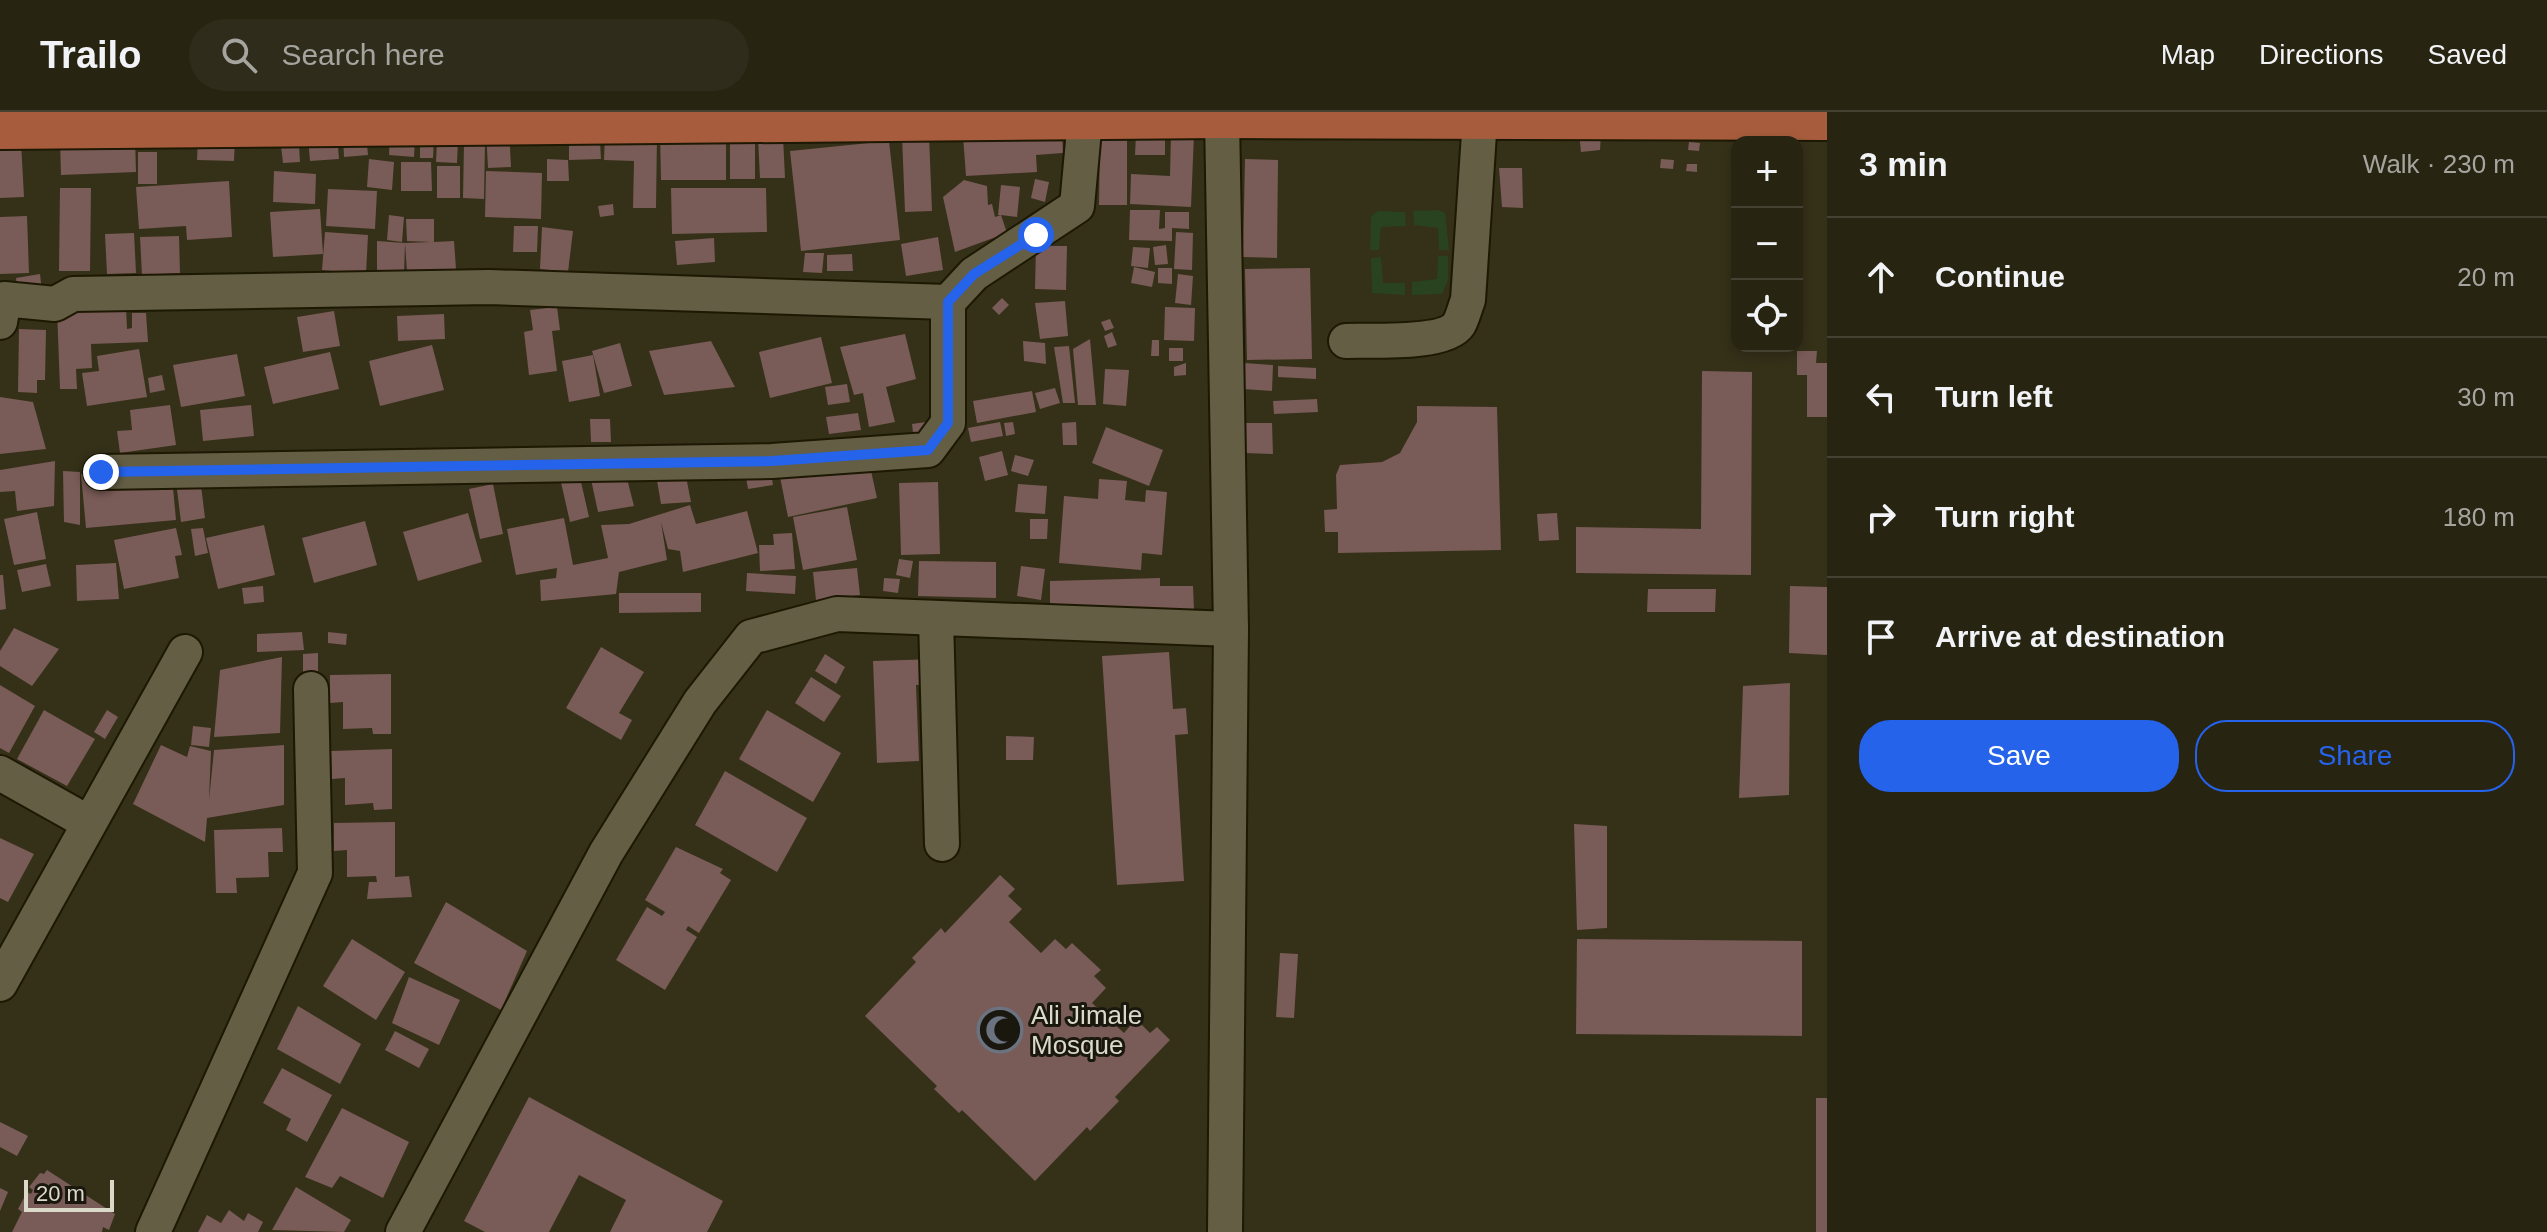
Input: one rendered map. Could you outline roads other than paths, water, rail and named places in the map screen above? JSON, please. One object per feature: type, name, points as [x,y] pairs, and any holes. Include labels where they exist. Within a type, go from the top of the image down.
[{"type":"main road","points":[[0,128],[713,116],[1085,119],[1771,116],[1827,119]]},
{"type":"street","points":[[1222,117],[1231,629],[1225,1232]]},
{"type":"street","points":[[1346,341],[1415,340],[1449,332],[1459,325],[1468,300],[1480,118]]},
{"type":"street","points":[[101,472],[772,461],[928,450],[948,423],[948,302],[974,274],[1077,206],[1085,119]]},
{"type":"street","points":[[0,322],[4,299],[55,304],[73,294],[489,287],[948,302]]},
{"type":"street","points":[[403,1232],[606,853],[700,702],[751,637],[837,614],[1231,629]]},
{"type":"street","points":[[936,618],[942,844]]},
{"type":"street","points":[[0,984],[9,948],[89,823],[185,652]]},
{"type":"street","points":[[153,1232],[315,873],[311,689]]},
{"type":"street","points":[[0,773],[89,823]]},
{"type":"place","name":"Ali Jimale Mosque","points":[[1000,1030]]}]
